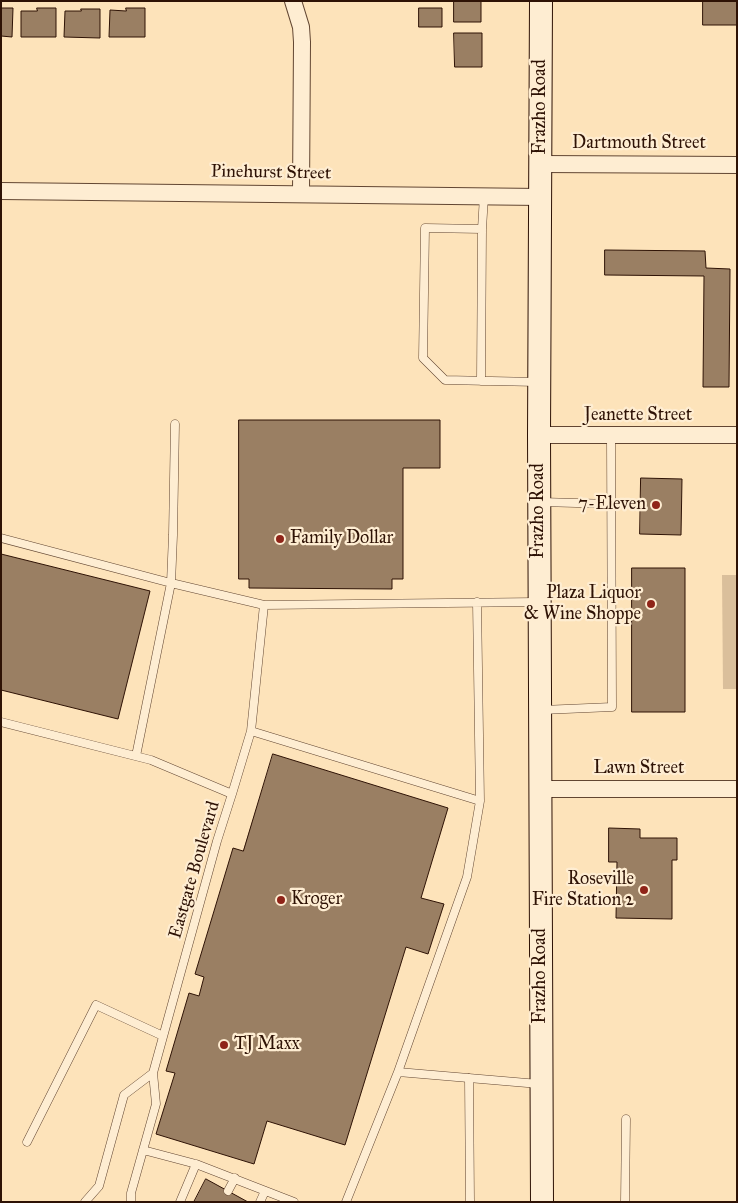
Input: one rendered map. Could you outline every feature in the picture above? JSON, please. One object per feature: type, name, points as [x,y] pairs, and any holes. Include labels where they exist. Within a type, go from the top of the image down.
[{"type":"street","points":[[293,1],[301,27],[302,42],[301,193]]},
{"type":"street","name":"Frazho Road","points":[[541,1],[539,502],[542,1202]]},
{"type":"street","name":"Dartmouth Street","points":[[541,164],[737,165]]},
{"type":"street","name":"Pinehurst Street","points":[[1,191],[541,197]]},
{"type":"street","name":"Jeanette Street","points":[[539,435],[737,435]]},
{"type":"street","name":"Lawn Street","points":[[540,790],[737,789]]},
{"type":"lane","points":[[481,381],[484,196]]},
{"type":"lane","points":[[482,229],[425,228],[423,358],[445,380],[539,382]]},
{"type":"lane","points":[[136,756],[171,583],[175,424]]},
{"type":"lane","points":[[540,710],[612,707],[611,436]]},
{"type":"lane","points":[[539,502],[612,504]]},
{"type":"lane","points":[[1,538],[171,583],[264,605],[540,602]]},
{"type":"lane","points":[[346,1202],[398,1072],[467,877],[480,801],[477,602]]},
{"type":"lane","points":[[232,794],[251,731],[264,605]]},
{"type":"lane","name":"Eastgate Boulevard","points":[[1,722],[151,760],[232,794],[217,841],[153,1073],[156,1104],[131,1193],[131,1202]]},
{"type":"lane","points":[[251,731],[480,801]]},
{"type":"lane","points":[[27,1142],[96,1005],[163,1036]]},
{"type":"lane","points":[[398,1072],[541,1084]]},
{"type":"lane","points":[[85,1202],[99,1186],[124,1095],[153,1073]]},
{"type":"lane","points":[[469,1078],[470,1202]]},
{"type":"lane","points":[[625,1202],[626,1120]]},
{"type":"lane","points":[[143,1150],[196,1164],[294,1202]]},
{"type":"lane","points":[[180,1202],[196,1164]]},
{"type":"lane","points":[[228,1191],[234,1178]]},
{"type":"lane","points":[[260,1202],[265,1191]]},
{"type":"shaded area","points":[[722,575],[737,575],[737,689],[723,689]]},
{"type":"building","points":[[454,1],[481,1],[481,22],[454,22]]},
{"type":"building","points":[[703,1],[737,1],[737,25],[703,25]]},
{"type":"building","points":[[1,8],[13,8],[12,37],[1,36]]},
{"type":"building","points":[[37,8],[56,8],[56,37],[21,37],[21,11],[37,11]]},
{"type":"building","points":[[126,8],[145,8],[145,37],[109,37],[110,10],[126,11]]},
{"type":"building","points":[[419,8],[442,8],[442,27],[419,27]]},
{"type":"building","points":[[81,9],[100,9],[100,38],[64,37],[65,11],[81,11]]},
{"type":"building","points":[[454,33],[482,33],[482,67],[455,67]]},
{"type":"building","points":[[605,250],[705,251],[706,268],[730,269],[729,387],[703,387],[704,276],[605,275]]},
{"type":"building","points":[[239,420],[440,420],[440,468],[403,468],[403,579],[392,579],[392,589],[249,588],[249,579],[239,579]]},
{"type":"building","points":[[641,478],[682,479],[681,535],[640,534]]},
{"type":"building","points":[[1,554],[150,591],[118,719],[1,690]]},
{"type":"building","points":[[632,568],[685,568],[685,712],[632,712]]},
{"type":"building","points":[[273,754],[448,808],[421,898],[444,904],[428,954],[406,947],[345,1145],[267,1121],[254,1164],[156,1134],[175,1073],[166,1071],[189,993],[199,996],[204,977],[195,974],[233,848],[243,851]]},
{"type":"building","name":"Roseville Fire Station 2","points":[[609,828],[640,829],[640,838],[677,838],[677,860],[672,860],[672,919],[616,918],[617,862],[609,862]]},
{"type":"building","points":[[206,1179],[248,1202],[194,1202]]},
{"type":"place","name":"7-Eleven","points":[[656,505]]},
{"type":"place","name":"Family Dollar","points":[[280,539]]},
{"type":"place","name":"Plaza Liquor & Wine Shoppe","points":[[651,604]]},
{"type":"place","name":"Roseville Fire Station 2","points":[[644,890]]},
{"type":"place","name":"Kroger","points":[[281,900]]},
{"type":"place","name":"TJ Maxx","points":[[224,1045]]}]
